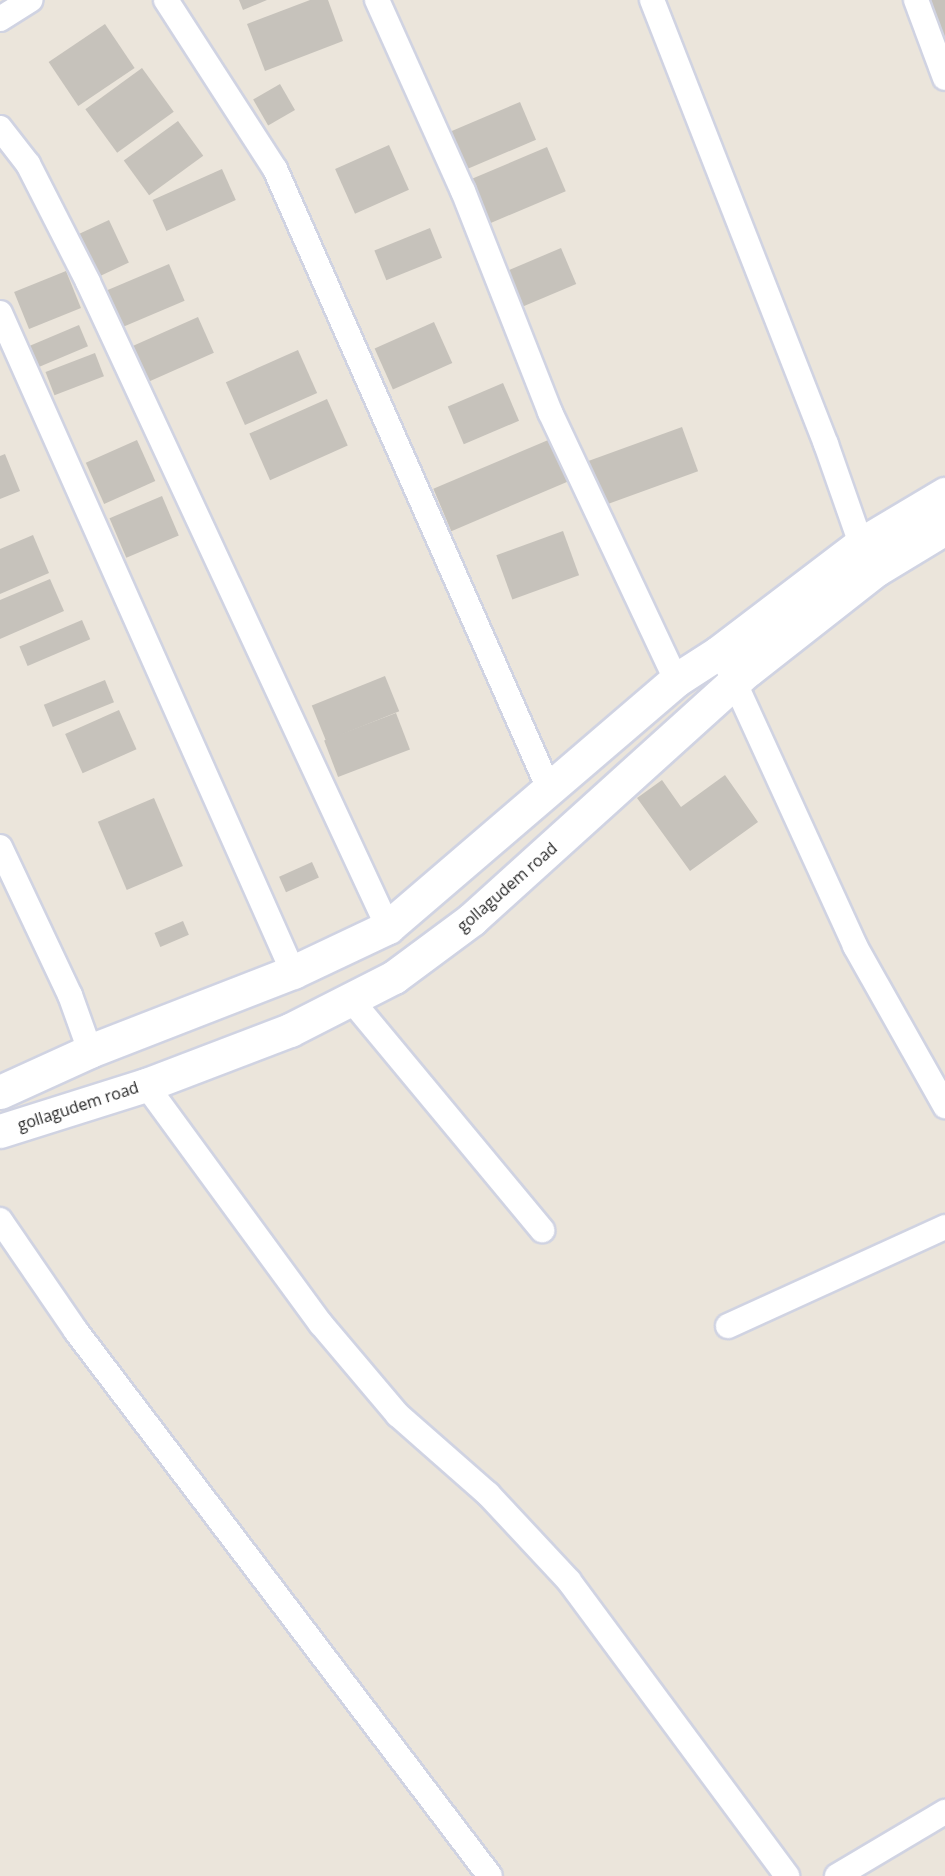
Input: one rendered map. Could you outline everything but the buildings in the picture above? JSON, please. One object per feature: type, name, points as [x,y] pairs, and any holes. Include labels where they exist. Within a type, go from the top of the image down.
[{"type":"street","points":[[0,19],[31,0]]},
{"type":"street","points":[[166,0],[275,169],[550,791]]},
{"type":"street","points":[[377,0],[463,191],[550,412],[676,680]]},
{"type":"street","points":[[652,0],[826,444],[861,544]]},
{"type":"street","points":[[916,0],[945,78]]},
{"type":"street","points":[[0,128],[28,164],[88,282],[388,927]]},
{"type":"street","points":[[0,314],[293,972]]},
{"type":"street","points":[[0,1092],[90,1051],[293,972],[388,927],[550,791],[676,680],[718,653],[861,544],[945,494]]},
{"type":"street","name":"gollagudem road","points":[[0,1131],[146,1085],[290,1030],[352,1001],[394,977],[472,919],[736,681],[877,569],[945,528]]},
{"type":"street","points":[[718,653],[736,681],[855,946],[945,1106]]},
{"type":"street","points":[[0,847],[70,995],[90,1051]]},
{"type":"street","points":[[352,1001],[542,1230]]},
{"type":"street","points":[[146,1085],[321,1324],[398,1415],[488,1494],[569,1581],[787,1876]]},
{"type":"street","points":[[0,1220],[83,1340],[490,1876]]},
{"type":"street","points":[[728,1326],[945,1227]]},
{"type":"street","points":[[837,1876],[945,1812]]}]
